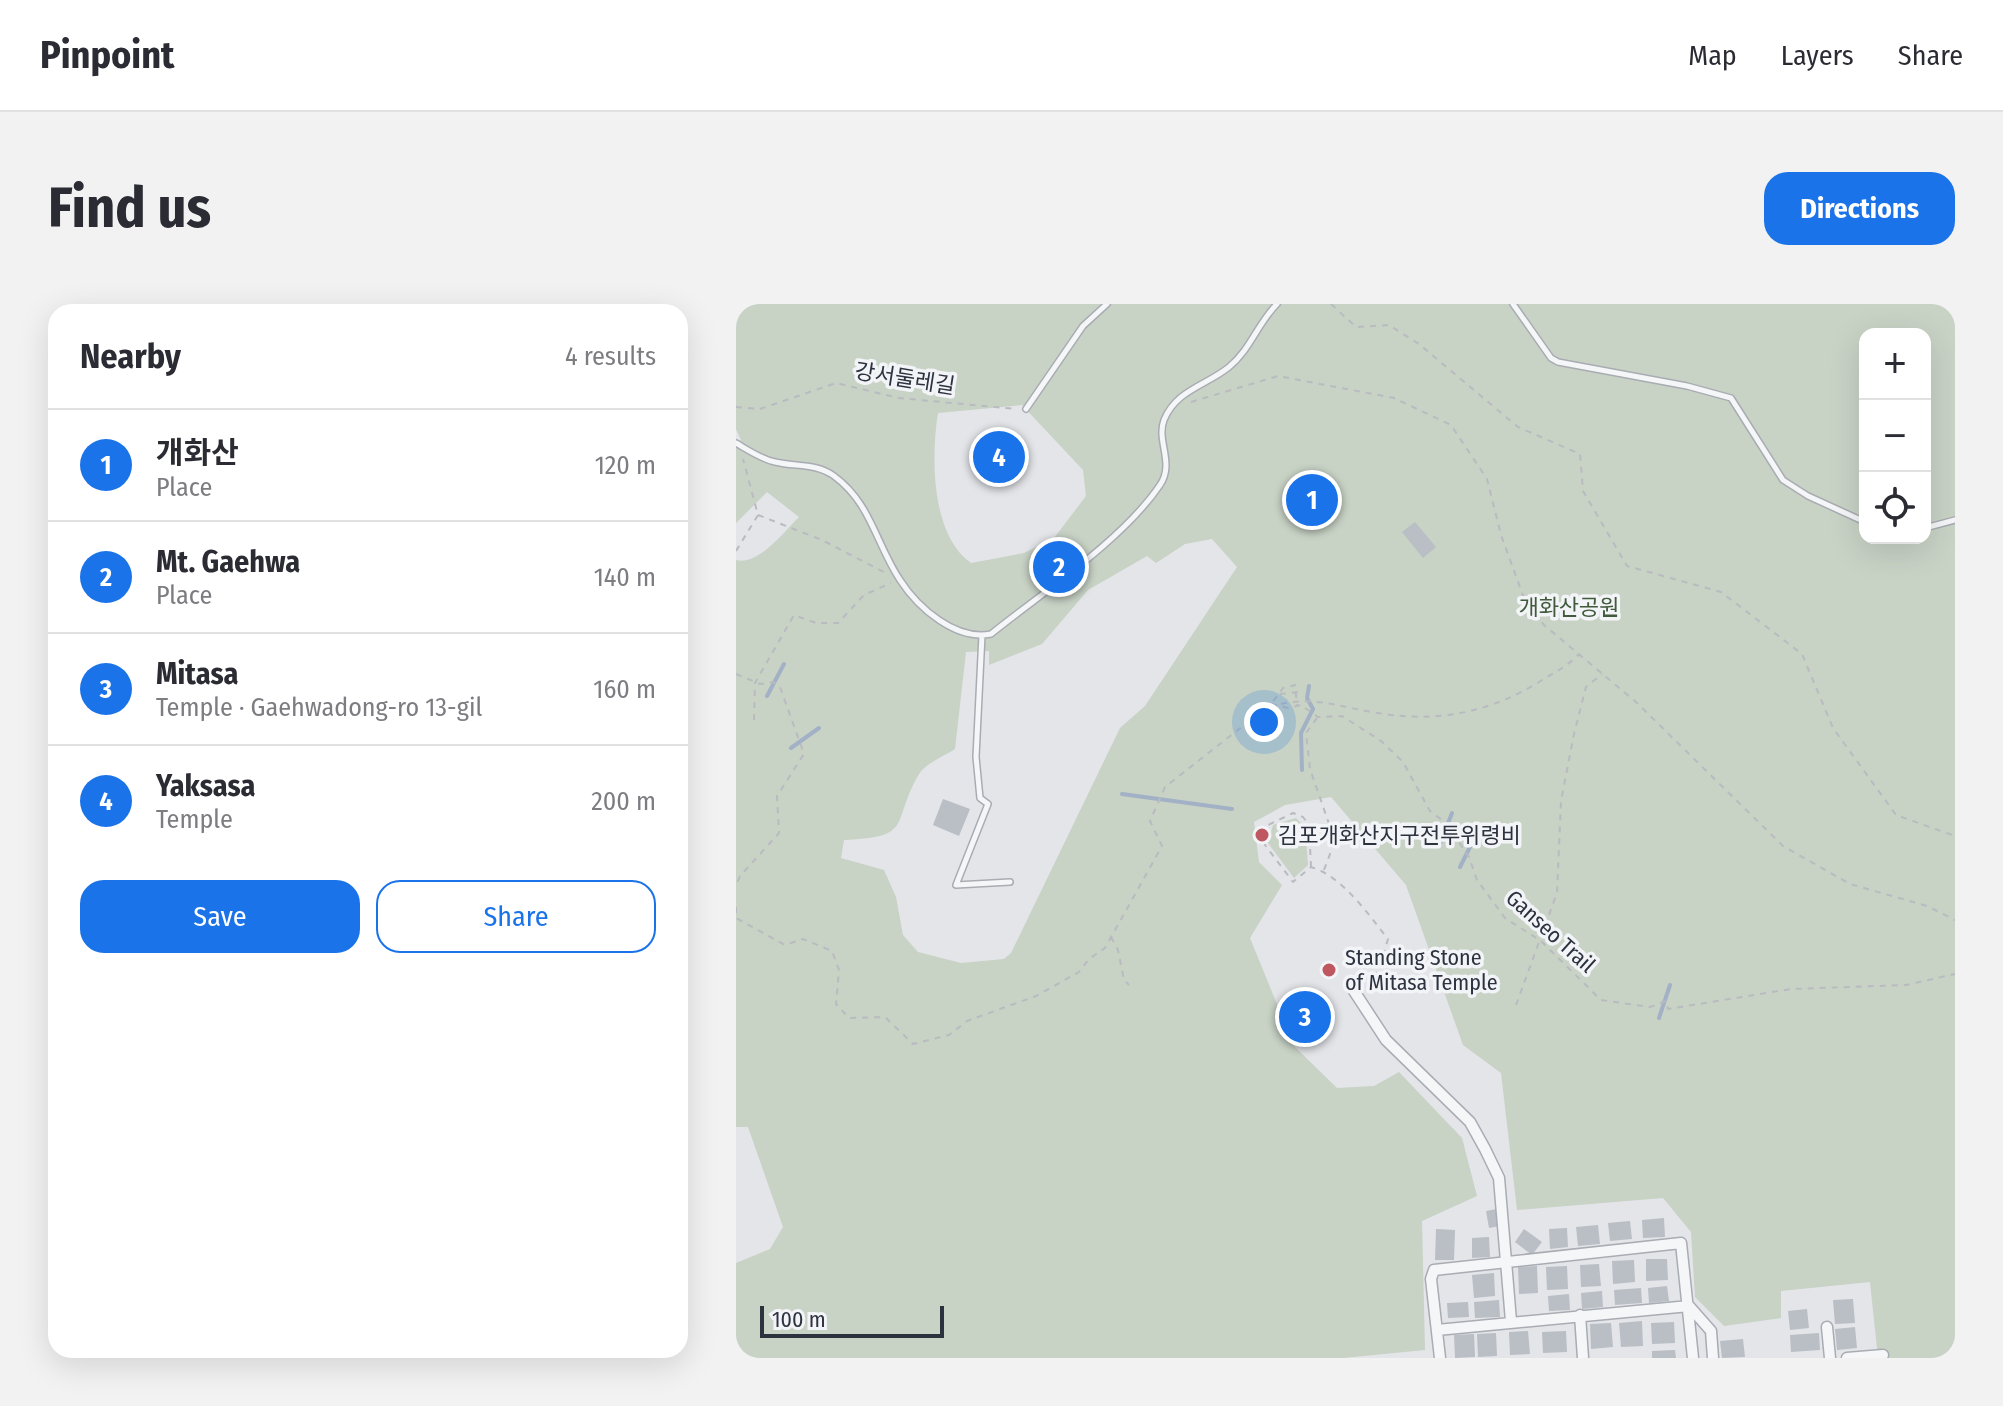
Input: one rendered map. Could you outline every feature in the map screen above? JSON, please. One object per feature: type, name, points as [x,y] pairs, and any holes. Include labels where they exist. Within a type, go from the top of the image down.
[{"type":"street","points":[[1354,991],[1386,1040],[1470,1122],[1499,1178],[1511,1321]]},
{"type":"street","points":[[1440,1358],[1431,1279],[1434,1270],[1681,1243],[1693,1358]]},
{"type":"street","points":[[1437,1330],[1689,1306]]},
{"type":"street","points":[[1689,1306],[1711,1331],[1713,1358]]},
{"type":"street","points":[[1580,1315],[1583,1358]]},
{"type":"street","points":[[1827,1327],[1830,1358]]},
{"type":"street","points":[[1847,1358],[1883,1355]]},
{"type":"lane","points":[[1026,409],[1083,326],[1107,304]]},
{"type":"lane","points":[[736,443],[777,463],[822,469],[848,487],[869,515],[899,580],[942,621],[966,635],[991,634],[1112,537],[1160,486],[1167,463],[1162,428],[1170,408],[1197,384],[1229,367],[1277,304]]},
{"type":"lane","points":[[1513,304],[1551,358],[1558,362],[1687,386],[1731,398],[1783,480],[1859,519]]},
{"type":"lane","points":[[1931,526],[1955,520]]},
{"type":"lane","points":[[982,635],[976,757],[980,798],[988,804],[956,885],[1010,882]]},
{"type":"path","points":[[1331,304],[1356,327],[1389,325],[1419,344],[1518,427],[1580,454],[1583,491],[1627,566],[1675,576],[1721,592],[1802,654],[1833,728],[1896,815],[1955,836]]},
{"type":"path","points":[[1170,408],[1278,376],[1394,398],[1451,425],[1487,479],[1501,535],[1525,601],[1544,625],[1603,673],[1783,846],[1850,884],[1927,906],[1955,920]]},
{"type":"path","name":"강서둘레길","points":[[736,407],[760,409],[836,383],[899,398],[1026,409]]},
{"type":"path","points":[[736,443],[749,470],[758,515],[736,551]]},
{"type":"path","points":[[758,515],[822,540],[899,580]]},
{"type":"path","points":[[754,720],[755,683],[794,615],[816,623],[838,623],[864,595],[899,580]]},
{"type":"path","points":[[1271,704],[1310,700],[1412,718],[1474,713],[1509,700],[1568,666],[1580,653]]},
{"type":"path","points":[[1516,1005],[1557,893],[1561,801],[1586,687],[1603,673]]},
{"type":"path","points":[[736,674],[755,683],[773,682],[777,685],[802,742],[804,754],[777,796],[779,833],[740,876],[736,886]]},
{"type":"path","points":[[736,907],[736,918],[785,945],[803,939],[832,951],[839,970],[836,1004],[849,1018],[885,1017],[913,1044],[923,1044],[949,1035],[967,1021],[1036,996],[1079,972],[1089,959],[1105,948],[1162,846],[1150,821],[1159,793],[1225,737],[1271,704],[1283,688],[1295,685],[1296,703]]},
{"type":"path","points":[[1277,695],[1297,692]]},
{"type":"path","points":[[1296,703],[1318,717],[1306,733],[1310,769],[1335,841],[1324,871]]},
{"type":"path","name":"Ganseo Trail","points":[[1318,717],[1344,717],[1381,741],[1403,762],[1430,811],[1446,823],[1468,856],[1477,880],[1505,918],[1541,941],[1601,1000],[1650,1007],[1664,1002],[1673,1010],[1681,1005],[1699,1006],[1791,989],[1906,985],[1955,974]]},
{"type":"path","points":[[1293,813],[1303,817],[1309,825],[1311,867],[1293,882],[1265,845],[1266,826],[1293,813]]},
{"type":"path","points":[[1311,867],[1324,871],[1361,906],[1388,939],[1378,972],[1365,977],[1354,991]]},
{"type":"path","points":[[1111,936],[1118,950],[1124,980],[1129,985]]},
{"type":"path","points":[[923,1044],[924,1050]]},
{"type":"green space","name":"개화산공원","points":[[736,304],[1955,304],[1955,1358],[1878,1358],[1870,1282],[1781,1291],[1781,1318],[1724,1326],[1695,1297],[1691,1232],[1663,1198],[1517,1210],[1501,1073],[1463,1045],[1406,885],[1331,797],[1285,805],[1254,822],[1259,862],[1282,885],[1250,938],[1294,1046],[1337,1088],[1374,1086],[1399,1072],[1462,1138],[1477,1196],[1422,1221],[1425,1350],[1343,1358],[736,1358],[736,1263],[770,1249],[783,1227],[748,1127],[736,1127],[736,560],[753,558],[762,553],[799,517],[767,492],[736,523],[736,443],[741,440],[736,429]],"holes":[[[1022,405],[1083,470],[1086,496],[1054,538],[1024,553],[971,563],[958,550],[941,515],[935,472],[938,413]],[[1212,539],[1237,567],[1145,706],[1120,728],[1011,953],[1004,959],[961,963],[918,952],[903,935],[896,897],[884,870],[841,858],[844,840],[891,831],[897,825],[922,770],[955,749],[966,652],[989,651],[989,665],[1042,644],[1088,590],[1147,556],[1156,563],[1185,544]]]},
{"type":"green space","points":[[1296,818],[1305,827],[1308,865],[1294,878],[1268,843],[1273,825]]},
{"type":"building","points":[[1415,522],[1436,547],[1423,558],[1402,532]]},
{"type":"building","points":[[943,799],[970,809],[959,836],[933,825]]},
{"type":"building","points":[[1497,1209],[1500,1226],[1489,1228],[1486,1211]]},
{"type":"building","points":[[1664,1218],[1665,1237],[1643,1238],[1642,1220]]},
{"type":"building","points":[[1630,1221],[1632,1239],[1610,1241],[1608,1223]]},
{"type":"building","points":[[1598,1225],[1600,1244],[1578,1246],[1576,1227]]},
{"type":"building","points":[[1567,1228],[1568,1247],[1550,1249],[1549,1229]]},
{"type":"building","points":[[1436,1229],[1455,1230],[1454,1260],[1435,1260]]},
{"type":"building","points":[[1524,1229],[1542,1242],[1532,1255],[1515,1242]]},
{"type":"building","points":[[1489,1237],[1490,1257],[1472,1258],[1472,1238]]},
{"type":"building","points":[[1646,1259],[1667,1259],[1668,1280],[1646,1281]]},
{"type":"building","points":[[1634,1260],[1635,1282],[1613,1284],[1612,1261]]},
{"type":"building","points":[[1599,1264],[1601,1286],[1581,1287],[1580,1265]]},
{"type":"building","points":[[1537,1266],[1538,1293],[1519,1294],[1518,1267]]},
{"type":"building","points":[[1567,1266],[1568,1289],[1547,1290],[1546,1267]]},
{"type":"building","points":[[1494,1273],[1495,1296],[1474,1298],[1472,1275]]},
{"type":"building","points":[[1667,1286],[1669,1301],[1649,1303],[1648,1288]]},
{"type":"building","points":[[1641,1288],[1642,1303],[1615,1305],[1614,1290]]},
{"type":"building","points":[[1602,1291],[1603,1307],[1582,1309],[1581,1293]]},
{"type":"building","points":[[1569,1294],[1570,1310],[1549,1311],[1548,1296]]},
{"type":"building","points":[[1853,1299],[1855,1323],[1835,1324],[1833,1300]]},
{"type":"building","points":[[1499,1300],[1500,1317],[1475,1318],[1474,1302]]},
{"type":"building","points":[[1468,1302],[1469,1317],[1448,1318],[1447,1303]]},
{"type":"building","points":[[1807,1309],[1809,1328],[1790,1330],[1788,1311]]},
{"type":"building","points":[[1642,1321],[1643,1346],[1621,1347],[1619,1323]]},
{"type":"building","points":[[1674,1322],[1675,1343],[1652,1344],[1651,1323]]},
{"type":"building","points":[[1611,1323],[1613,1347],[1591,1349],[1590,1324]]},
{"type":"building","points":[[1855,1327],[1857,1348],[1837,1350],[1835,1329]]},
{"type":"building","points":[[1528,1331],[1530,1354],[1510,1355],[1509,1332]]},
{"type":"building","points":[[1566,1331],[1567,1352],[1543,1353],[1542,1332]]},
{"type":"building","points":[[1496,1333],[1497,1356],[1478,1357],[1477,1334]]},
{"type":"building","points":[[1819,1333],[1820,1350],[1791,1352],[1790,1335]]},
{"type":"building","points":[[1474,1334],[1475,1357],[1455,1358],[1454,1335]]},
{"type":"building","points":[[1743,1339],[1745,1357],[1722,1358],[1720,1341]]},
{"type":"building","points":[[1675,1350],[1676,1358],[1652,1358],[1652,1351]]},
{"type":"waterway","points":[[767,696],[784,664]]},
{"type":"waterway","points":[[1302,770],[1301,733],[1313,709],[1307,698],[1309,686]]},
{"type":"waterway","points":[[791,748],[819,728]]},
{"type":"waterway","points":[[1122,794],[1232,809]]},
{"type":"waterway","points":[[1440,844],[1452,813]]},
{"type":"waterway","points":[[1460,867],[1474,839]]},
{"type":"waterway","points":[[1659,1018],[1670,985]]},
{"type":"place","name":"Yaksasa","points":[[999,457]]},
{"type":"place","name":"개화산","points":[[1312,500]]},
{"type":"place","name":"Mt. Gaehwa","points":[[1059,567]]},
{"type":"place","name":"김포개화산지구전투위령비","points":[[1262,835]]},
{"type":"place","name":"Standing Stone of Mitasa Temple","points":[[1329,970]]},
{"type":"place","name":"Mitasa","points":[[1305,1017]]}]
